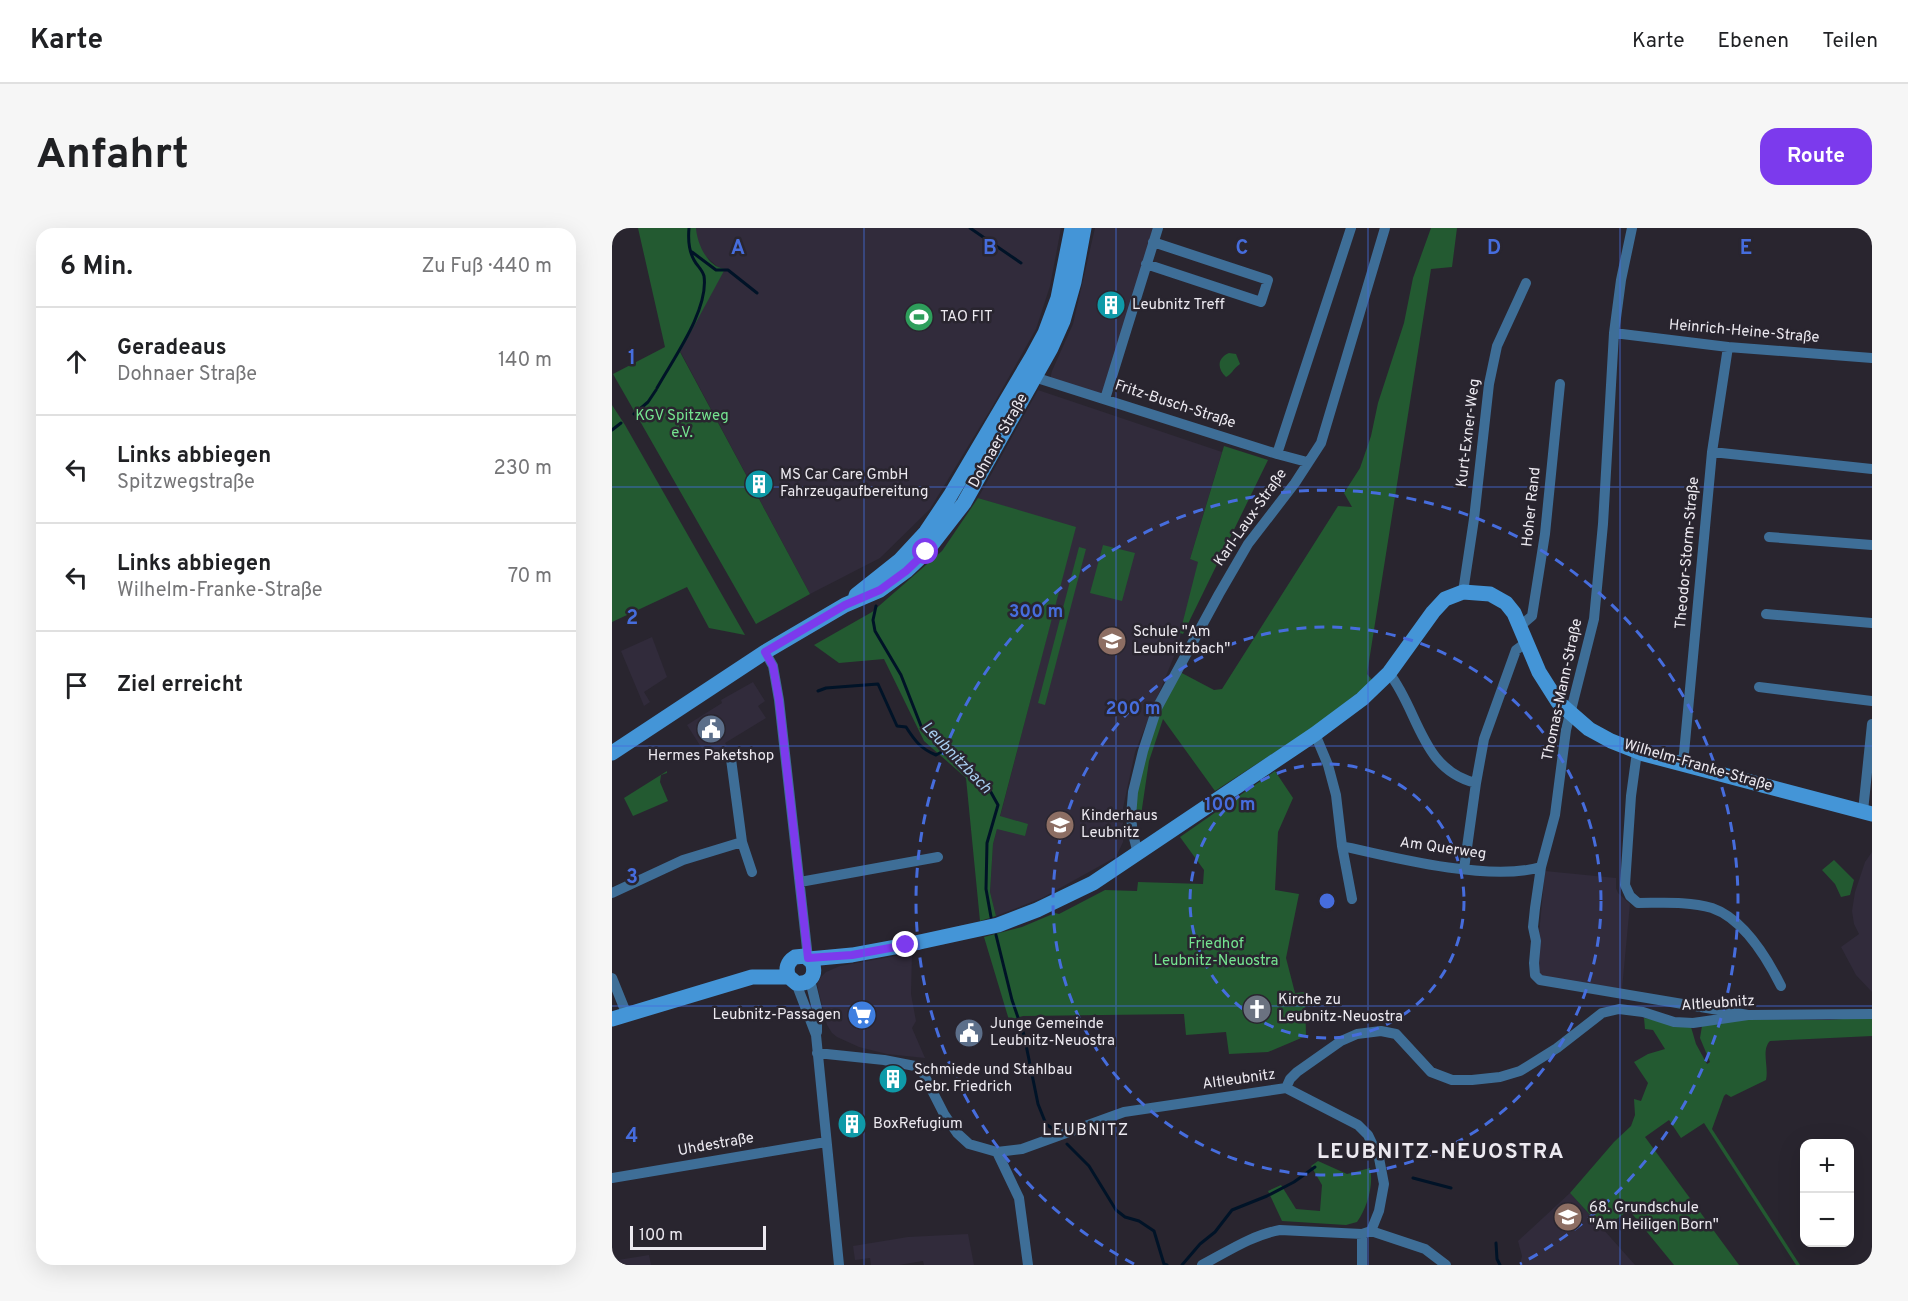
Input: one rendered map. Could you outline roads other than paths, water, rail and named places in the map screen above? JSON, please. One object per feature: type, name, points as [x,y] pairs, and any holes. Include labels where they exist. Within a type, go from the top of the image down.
[{"type":"street","name":"Dohnaer Straße","points":[[845,605],[914,547],[950,496],[1045,333],[1058,298],[1072,228]]},
{"type":"street","name":"Dohnaer Straße","points":[[612,753],[765,652],[845,605],[880,590],[906,571],[926,552],[964,503],[1051,348],[1063,321],[1074,282],[1084,228]]},
{"type":"street","points":[[1105,399],[1158,228]]},
{"type":"street","name":"Karl-Laux-Straße","points":[[1277,454],[1351,228]]},
{"type":"street","name":"Karl-Laux-Straße","points":[[1138,854],[1131,817],[1133,792],[1157,708],[1238,561],[1271,512],[1296,483],[1321,442],[1385,228]]},
{"type":"street","name":"Thomas-Mann-Straße","points":[[1632,228],[1621,280],[1614,333],[1603,524],[1594,619],[1566,730],[1555,815],[1541,867],[1533,927],[1536,941],[1535,975],[1540,981],[1748,1015]]},
{"type":"street","points":[[1146,264],[1261,302],[1268,280],[1153,242]]},
{"type":"street","name":"Kurt-Exner-Weg","points":[[1463,592],[1474,519],[1489,384],[1497,346],[1526,283]]},
{"type":"street","name":"Heinrich-Heine-Straße","points":[[1614,333],[1728,346],[1872,358]]},
{"type":"street","name":"Theodor-Storm-Straße","points":[[1683,764],[1712,452],[1728,346]]},
{"type":"street","name":"Fritz-Busch-Straße","points":[[1034,376],[1307,462]]},
{"type":"street","name":"Hoher Rand","points":[[1520,626],[1532,616],[1545,534],[1560,384]]},
{"type":"street","points":[[1712,452],[1872,469]]},
{"type":"street","points":[[1769,537],[1872,545]]},
{"type":"street","points":[[612,1019],[752,977],[801,969],[852,955],[920,943],[998,925],[1072,894],[1138,854],[1316,734],[1362,699],[1389,673],[1445,599],[1463,592]]},
{"type":"street","name":"Wilhelm-Franke-Straße","points":[[1463,592],[1490,594],[1506,603],[1520,626],[1539,672],[1550,691],[1571,715],[1589,729],[1637,752],[1868,812]]},
{"type":"street","points":[[1766,614],[1872,623]]},
{"type":"street","points":[[1464,868],[1484,739],[1516,650],[1527,642]]},
{"type":"street","points":[[765,652],[773,666],[779,700],[805,922],[801,969],[817,1009],[817,1053],[838,1265]]},
{"type":"street","points":[[1389,673],[1398,683],[1418,726],[1436,758],[1447,772],[1462,780],[1476,783]]},
{"type":"street","points":[[1760,687],[1872,701]]},
{"type":"street","points":[[1868,812],[1872,724]]},
{"type":"street","points":[[1316,734],[1329,765],[1336,795],[1342,846],[1352,899]]},
{"type":"street","points":[[1637,752],[1631,796],[1625,885],[1627,891],[1638,903],[1674,903],[1712,909],[1734,922],[1768,962],[1781,986]]},
{"type":"street","points":[[731,759],[742,842],[752,872]]},
{"type":"street","points":[[612,893],[683,861],[742,842]]},
{"type":"street","name":"Am Querweg","points":[[1342,846],[1406,861],[1464,868],[1506,872],[1541,867]]},
{"type":"street","points":[[800,882],[938,857]]},
{"type":"street","points":[[612,978],[627,1015]]},
{"type":"street","name":"Altleubnitz","points":[[817,1053],[884,1060],[920,1067],[944,1114],[957,1133],[969,1144],[997,1152],[1022,1149],[1124,1112],[1286,1088],[1290,1079],[1297,1072],[1341,1041],[1357,1034],[1381,1031],[1396,1034],[1431,1072],[1452,1080],[1472,1080],[1500,1077],[1520,1071],[1557,1048],[1607,1011],[1619,1009],[1685,1023],[1748,1015],[1872,1014]]},
{"type":"street","points":[[1286,1088],[1300,1093],[1358,1125],[1368,1135],[1378,1158],[1384,1184],[1380,1211],[1367,1233],[1362,1265]]},
{"type":"street","name":"Uhdestraße","points":[[612,1178],[826,1142]]},
{"type":"street","points":[[997,1152],[1019,1198],[1028,1265]]},
{"type":"street","points":[[1202,1265],[1246,1241],[1280,1230],[1367,1233],[1425,1249],[1446,1265]]},
{"type":"waterway","points":[[657,388],[696,319],[701,304],[704,276],[690,249],[689,228]]},
{"type":"waterway","points":[[970,228],[1021,263]]},
{"type":"waterway","points":[[692,252],[716,270],[728,270],[757,293]]},
{"type":"waterway","points":[[634,414],[648,402],[656,390]]},
{"type":"waterway","points":[[612,430],[621,423]]},
{"type":"waterway","name":"Leubnitzbach","points":[[876,606],[873,620],[875,631],[901,675],[921,726],[927,735],[947,749],[988,787],[998,805],[987,843],[986,889],[991,917]]},
{"type":"waterway","points":[[818,691],[826,688],[878,684],[897,726],[906,727],[919,744],[931,753],[936,755],[947,749]]},
{"type":"waterway","name":"Leubnitzbach","points":[[996,935],[1012,1000],[1024,1035],[1038,1104],[1046,1124],[1053,1129]]},
{"type":"waterway","name":"Leubnitzbach","points":[[1067,1144],[1089,1166],[1116,1210],[1154,1231],[1164,1264],[1167,1265]]},
{"type":"waterway","name":"Leubnitzbach","points":[[1182,1265],[1200,1244],[1215,1232],[1232,1210],[1267,1196],[1294,1182],[1315,1167]]},
{"type":"waterway","name":"Leubnitzbach","points":[[1413,1178],[1451,1188]]},
{"type":"waterway","name":"Leubnitzbach","points":[[1496,1243],[1497,1259],[1500,1265]]},
{"type":"place","name":"Leubnitz Treff","points":[[1111,305]]},
{"type":"place","name":"TAO FIT","points":[[919,317]]},
{"type":"place","name":"MS Car Care GmbH Fahrzeugaufbereitung","points":[[759,484]]},
{"type":"place","name":"Schule \"Am Leubnitzbach\"","points":[[1112,641]]},
{"type":"place","name":"Hermes Paketshop","points":[[711,729]]},
{"type":"place","name":"Kinderhaus Leubnitz","points":[[1060,825]]},
{"type":"place","name":"Kirche zu Leubnitz-Neuostra","points":[[1257,1009]]},
{"type":"place","name":"Leubnitz-Passagen","points":[[862,1015]]},
{"type":"place","name":"Junge Gemeinde Leubnitz-Neuostra","points":[[969,1033]]},
{"type":"place","name":"Schmiede und Stahlbau Gebr. Friedrich","points":[[893,1079]]},
{"type":"place","name":"BoxRefugium","points":[[852,1124]]},
{"type":"place","name":"68. Grundschule \"Am Heiligen Born\"","points":[[1568,1217]]},
{"type":"district","name":"LEUBNITZ","points":[[1086,1131]]},
{"type":"district","name":"LEUBNITZ-NEUOSTRA","points":[[1441,1152]]},
{"type":"park label","name":"KGV Spitzweg e.V.","points":[[682,424]]},
{"type":"park label","name":"Friedhof Leubnitz-Neuostra","points":[[1216,952]]}]
